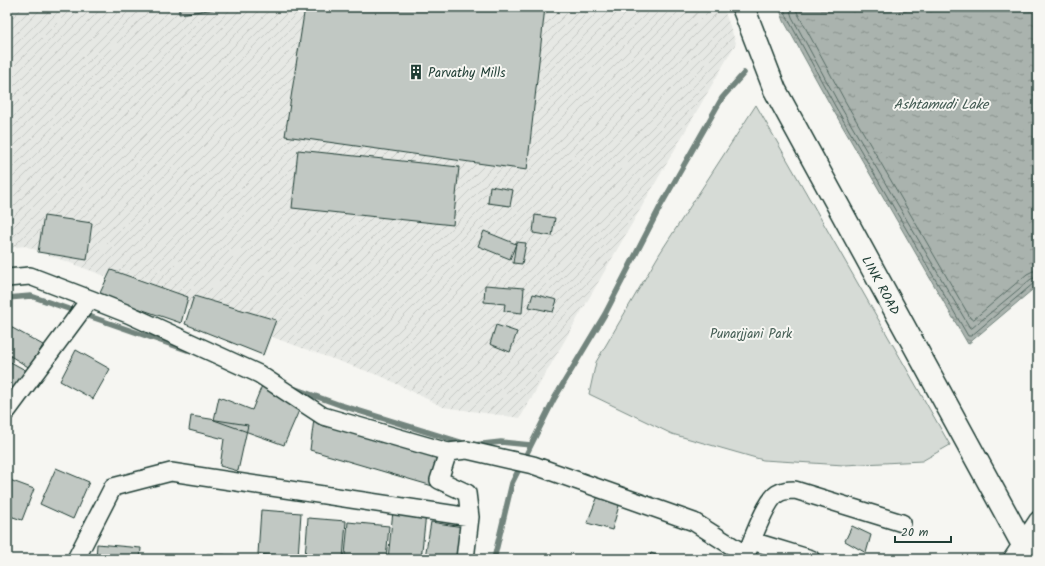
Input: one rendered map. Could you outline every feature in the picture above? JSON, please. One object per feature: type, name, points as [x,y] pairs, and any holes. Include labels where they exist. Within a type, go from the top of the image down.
[{"type":"main road","name":"LINK ROAD","points":[[744,7],[775,90],[1021,554]]},
{"type":"street","points":[[7,278],[30,276],[128,314],[259,374],[323,416],[448,452],[467,450],[533,465],[694,522],[748,552],[812,559]]},
{"type":"street","points":[[7,411],[90,299]]},
{"type":"street","points":[[448,452],[439,480],[467,493],[470,517],[465,559]]},
{"type":"street","points":[[76,559],[114,487],[170,472],[470,517]]},
{"type":"street","points":[[748,552],[769,505],[776,494],[783,490],[795,490],[902,523]]},
{"type":"street","points":[[1021,554],[1038,520]]},
{"type":"shaded area","name":"Parvathy Mills","points":[[7,7],[723,7],[736,43],[520,418],[443,407],[383,377],[25,246],[7,248]]},
{"type":"green space","name":"Punarjjani Park","points":[[756,105],[950,445],[922,461],[844,465],[763,460],[672,434],[589,394],[596,362],[660,253]]},
{"type":"water","name":"Ashtamudi Lake","points":[[779,7],[1038,7],[1038,285],[968,344],[832,108],[784,21]]},
{"type":"building","points":[[179,7],[231,7],[179,14]]},
{"type":"building","name":"Parvathy Mills","points":[[305,7],[545,7],[527,170],[285,136]]},
{"type":"building","points":[[298,150],[459,167],[453,225],[292,208]]},
{"type":"building","points":[[490,186],[513,190],[510,206],[488,203]]},
{"type":"building","points":[[535,215],[555,218],[552,236],[533,233]]},
{"type":"building","points":[[44,216],[92,223],[87,260],[38,252]]},
{"type":"building","points":[[484,231],[516,244],[510,259],[478,246]]},
{"type":"building","points":[[516,242],[526,243],[522,264],[513,263]]},
{"type":"building","points":[[111,270],[188,297],[181,323],[99,295]]},
{"type":"building","points":[[485,285],[524,288],[522,313],[504,311],[505,304],[484,302]]},
{"type":"building","points":[[533,294],[557,300],[553,312],[529,307]]},
{"type":"building","points":[[194,296],[276,320],[263,355],[185,324]]},
{"type":"building","points":[[7,325],[43,345],[30,368],[7,354]]},
{"type":"building","points":[[496,325],[517,332],[510,352],[490,344]]},
{"type":"building","points":[[76,350],[110,369],[93,399],[60,381]]},
{"type":"building","points":[[7,360],[27,371],[14,394],[7,390]]},
{"type":"building","points":[[263,383],[304,399],[284,445],[214,420],[219,397],[252,410]]},
{"type":"building","points":[[191,416],[248,425],[238,471],[220,466],[224,439],[189,430]]},
{"type":"building","points":[[314,419],[437,456],[436,487],[310,450]]},
{"type":"building","points":[[56,468],[89,482],[73,519],[40,504]]},
{"type":"building","points":[[7,479],[34,489],[22,520],[7,515]]},
{"type":"building","points":[[598,496],[620,502],[612,530],[587,523]]},
{"type":"building","points":[[261,510],[301,513],[298,557],[258,554]]},
{"type":"building","points":[[393,511],[426,514],[421,559],[388,559]]},
{"type":"building","points":[[308,518],[346,521],[343,559],[305,557]]},
{"type":"building","points":[[348,522],[389,526],[386,559],[345,555]]},
{"type":"building","points":[[431,522],[463,527],[457,559],[435,559],[425,557]]},
{"type":"building","points":[[852,526],[871,535],[866,553],[845,541]]},
{"type":"building","points":[[97,544],[141,548],[140,559],[96,559]]},
{"type":"building","points":[[651,553],[666,559],[649,559]]},
{"type":"building","points":[[207,554],[225,555],[224,559],[207,559]]},
{"type":"waterway","points":[[494,559],[512,483],[554,399],[605,314],[660,207],[722,98],[744,73]]},
{"type":"waterway","points":[[7,298],[31,296],[187,350]]},
{"type":"waterway","points":[[293,388],[340,405],[466,444]]},
{"type":"waterway","points":[[474,445],[501,442],[531,445]]},
{"type":"place","name":"Parvathy Mills","points":[[416,72]]}]
